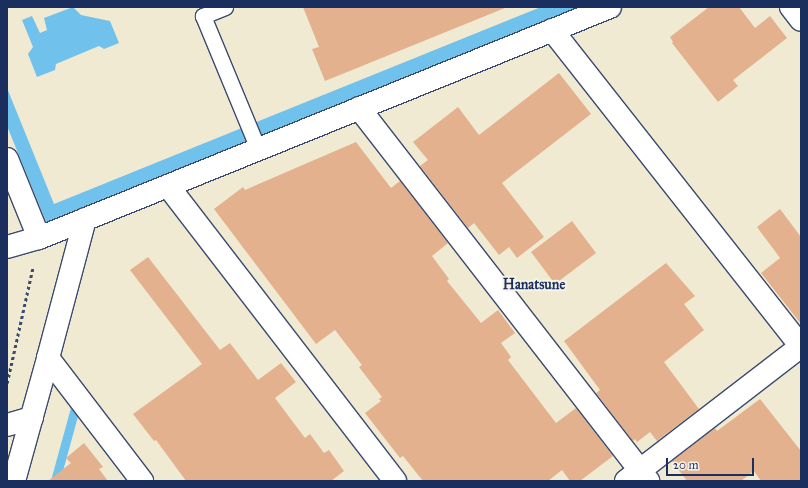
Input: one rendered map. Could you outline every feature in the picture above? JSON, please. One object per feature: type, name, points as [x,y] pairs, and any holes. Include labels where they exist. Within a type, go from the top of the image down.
[{"type":"street","points":[[7,247],[39,238],[168,186],[256,145],[359,108],[610,7]]},
{"type":"street","points":[[791,7],[801,20]]},
{"type":"street","points":[[359,108],[638,478],[801,346],[552,30]]},
{"type":"street","points":[[7,159],[39,238]]},
{"type":"street","points":[[168,186],[395,481]]},
{"type":"street","points":[[14,481],[85,219]]},
{"type":"street","points":[[48,358],[142,481]]},
{"type":"street","points":[[7,425],[32,418]]},
{"type":"lane","points":[[225,7],[203,16],[256,145]]},
{"type":"path","points":[[7,383],[39,238]]},
{"type":"water","points":[[73,7],[81,15],[110,21],[119,43],[104,49],[99,46],[56,64],[55,70],[37,77],[28,54],[33,47],[22,20],[32,16],[40,33],[47,30],[44,18]]},
{"type":"water","points":[[541,7],[578,7],[46,222],[7,126],[7,88],[54,204]]},
{"type":"building","points":[[303,7],[505,8],[325,81],[312,49],[319,47]]},
{"type":"building","points":[[709,7],[739,7],[755,28],[770,16],[787,38],[733,80],[738,86],[718,102],[672,43],[673,42],[670,37]]},
{"type":"building","points":[[559,73],[591,114],[502,183],[544,237],[517,258],[509,247],[499,255],[474,223],[468,228],[420,166],[428,160],[413,142],[458,107],[479,135]]},
{"type":"building","points":[[356,142],[391,188],[400,181],[448,243],[432,256],[449,279],[447,281],[481,323],[498,310],[515,333],[501,343],[511,357],[508,360],[556,423],[576,408],[613,456],[580,481],[570,481],[562,470],[548,481],[423,481],[403,456],[400,458],[365,413],[381,401],[379,399],[382,397],[359,367],[362,365],[335,330],[316,344],[214,209],[243,187],[245,190]]},
{"type":"building","points":[[780,209],[801,237],[801,324],[761,273],[780,258],[757,227]]},
{"type":"building","points":[[572,221],[596,253],[555,284],[531,252]]},
{"type":"building","points":[[148,257],[220,350],[230,343],[258,380],[281,363],[296,382],[275,398],[305,438],[310,434],[324,453],[329,450],[344,471],[331,481],[186,481],[156,440],[154,441],[133,414],[202,364],[130,270]]},
{"type":"building","points":[[666,263],[695,296],[684,304],[704,330],[664,362],[699,409],[657,441],[650,432],[637,442],[635,439],[633,441],[596,393],[600,390],[564,341]]},
{"type":"building","points":[[760,399],[801,451],[801,481],[761,481],[754,471],[741,481],[687,481],[672,461],[715,428],[717,431]]},
{"type":"building","points":[[84,443],[103,467],[99,469],[108,481],[48,481],[71,463],[66,458]]},
{"type":"waterway","points":[[55,481],[75,408]]},
{"type":"district","name":"Hanatsune","points":[[534,285]]}]
